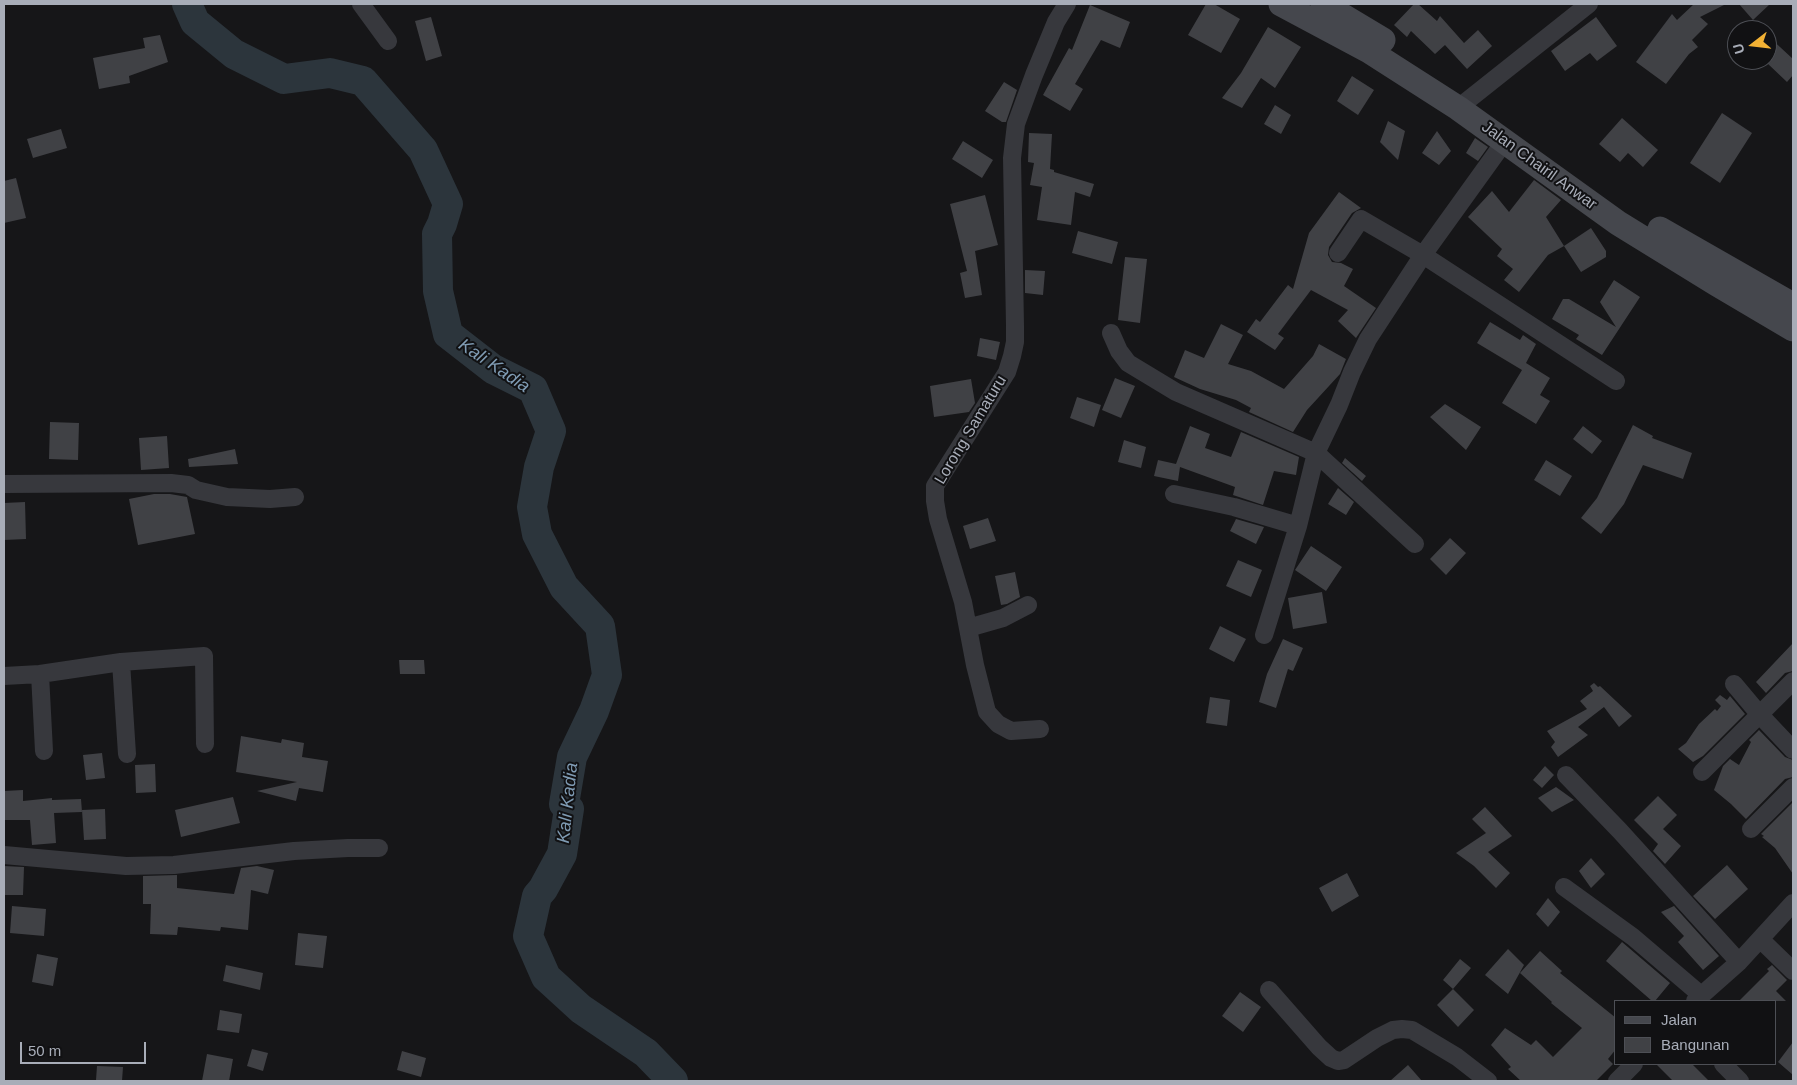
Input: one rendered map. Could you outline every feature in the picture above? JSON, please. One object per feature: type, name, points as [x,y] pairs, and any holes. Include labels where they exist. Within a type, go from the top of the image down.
[{"type":"main road","name":"Jalan Chairil Anwar","points":[[1282,4],[1463,104],[1634,214],[1793,305]]},
{"type":"main road","name":"Jalan Chairil Anwar","points":[[1323,4],[1388,44],[1463,104],[1505,142],[1618,223],[1793,329]]},
{"type":"street","points":[[361,4],[388,41]]},
{"type":"street","name":"Lorong Samaturu","points":[[1040,729],[1011,731],[998,724],[987,712],[975,665],[963,602],[934,501],[935,486],[1007,372],[1012,356],[1015,334],[1015,276],[1012,158],[1016,124],[1056,22],[1067,4]]},
{"type":"street","points":[[1463,104],[1589,4]]},
{"type":"street","points":[[1264,636],[1298,526],[1316,453],[1368,339],[1423,254],[1505,142]]},
{"type":"street","points":[[1338,253],[1361,219],[1423,254],[1616,381]]},
{"type":"street","points":[[1111,333],[1119,351],[1128,363],[1176,392],[1316,453],[1415,544]]},
{"type":"street","points":[[4,484],[171,483],[188,485],[196,490],[227,497],[270,499],[295,497]]},
{"type":"street","points":[[1174,494],[1234,507],[1298,526]]},
{"type":"street","points":[[968,628],[1002,618],[1028,605]]},
{"type":"street","points":[[4,676],[40,674],[121,662],[204,656],[205,744]]},
{"type":"street","points":[[121,662],[127,754]]},
{"type":"street","points":[[40,674],[44,751]]},
{"type":"street","points":[[1702,772],[1793,681]]},
{"type":"street","points":[[1734,684],[1793,750]]},
{"type":"street","points":[[1566,775],[1620,831],[1739,962]]},
{"type":"street","points":[[1751,829],[1793,787]]},
{"type":"street","points":[[4,855],[126,866],[174,865],[294,851],[379,848]]},
{"type":"street","points":[[1564,887],[1633,937],[1698,998],[1739,962],[1793,903]]},
{"type":"street","points":[[1760,939],[1793,971]]},
{"type":"street","points":[[1269,990],[1319,1047],[1331,1058],[1338,1061],[1344,1060],[1377,1038],[1402,1028],[1412,1030],[1457,1057],[1488,1081]]},
{"type":"street","points":[[1617,1081],[1633,1065]]},
{"type":"street","points":[[1724,1065],[1740,1081]]},
{"type":"building","points":[[1206,4],[1214,4],[1240,19],[1221,53],[1188,35]]},
{"type":"building","points":[[1414,4],[1418,4],[1437,21],[1440,16],[1464,43],[1478,30],[1492,46],[1467,69],[1445,45],[1435,54],[1411,31],[1407,37],[1394,25]]},
{"type":"building","points":[[1694,4],[1726,4],[1700,17],[1708,24],[1692,40],[1698,47],[1689,54],[1666,84],[1636,62],[1672,14],[1677,20]]},
{"type":"building","points":[[1739,4],[1770,4],[1753,20]]},
{"type":"building","points":[[1090,5],[1130,22],[1120,48],[1101,40],[1075,84],[1083,89],[1070,111],[1043,95],[1069,48],[1072,50]]},
{"type":"building","points":[[431,17],[442,56],[426,61],[415,21]]},
{"type":"building","points":[[1596,17],[1617,46],[1597,61],[1590,53],[1565,71],[1551,51]]},
{"type":"building","points":[[1268,27],[1301,47],[1275,88],[1261,78],[1242,108],[1222,98],[1241,73]]},
{"type":"building","points":[[160,35],[168,62],[129,76],[130,83],[99,89],[93,58],[145,48],[143,38]]},
{"type":"building","points":[[1777,44],[1793,59],[1793,75],[1787,82],[1774,70],[1777,70]]},
{"type":"building","points":[[1352,76],[1374,90],[1358,115],[1337,101]]},
{"type":"building","points":[[1004,82],[1017,90],[1006,122],[1002,122],[985,111]]},
{"type":"building","points":[[1275,105],[1291,115],[1281,134],[1264,124]]},
{"type":"building","points":[[1722,113],[1752,133],[1720,183],[1690,163]]},
{"type":"building","points":[[1622,118],[1658,150],[1643,167],[1628,153],[1620,162],[1599,144]]},
{"type":"building","points":[[1388,121],[1405,131],[1398,160],[1380,142]]},
{"type":"building","points":[[61,129],[67,148],[33,158],[27,139]]},
{"type":"building","points":[[1437,131],[1451,151],[1439,165],[1422,153]]},
{"type":"building","points":[[1029,133],[1052,134],[1050,169],[1054,170],[1054,172],[1094,184],[1090,197],[1075,192],[1071,225],[1037,220],[1042,187],[1030,185],[1034,163],[1028,162]]},
{"type":"building","points":[[1475,138],[1488,147],[1478,161],[1466,153]]},
{"type":"building","points":[[963,141],[993,160],[982,178],[952,159]]},
{"type":"building","points":[[16,178],[26,218],[4,223],[4,181]]},
{"type":"building","points":[[1534,180],[1561,200],[1546,217],[1564,246],[1548,255],[1519,292],[1504,280],[1513,269],[1497,256],[1502,249],[1468,217],[1492,191],[1509,212]]},
{"type":"building","points":[[1339,192],[1361,208],[1352,213],[1329,247],[1328,255],[1332,262],[1341,263],[1353,269],[1344,286],[1376,308],[1356,338],[1338,321],[1348,310],[1311,290],[1278,334],[1284,338],[1275,350],[1247,332],[1256,319],[1260,322],[1288,285],[1293,289],[1309,233]]},
{"type":"building","points":[[985,195],[998,245],[975,251],[982,295],[965,298],[960,273],[967,271],[950,204]]},
{"type":"building","points":[[1591,228],[1606,251],[1606,257],[1581,272],[1564,246]]},
{"type":"building","points":[[1078,231],[1118,242],[1112,264],[1072,253]]},
{"type":"building","points":[[1125,257],[1147,259],[1140,323],[1118,320]]},
{"type":"building","points":[[1025,270],[1045,271],[1043,295],[1025,293]]},
{"type":"building","points":[[1614,280],[1640,297],[1602,355],[1576,339],[1579,335],[1552,319],[1563,299],[1569,299],[1616,327],[1600,302]]},
{"type":"building","points":[[1490,322],[1520,340],[1523,335],[1536,344],[1526,363],[1550,378],[1540,395],[1550,401],[1536,424],[1502,403],[1522,370],[1477,343]]},
{"type":"building","points":[[1221,324],[1243,335],[1228,364],[1251,371],[1284,389],[1313,356],[1319,344],[1346,359],[1340,374],[1307,410],[1293,432],[1249,412],[1251,408],[1236,400],[1200,389],[1174,377],[1185,350],[1204,358]]},
{"type":"building","points":[[980,338],[1000,342],[996,360],[977,356]]},
{"type":"building","points":[[1115,378],[1135,386],[1121,418],[1102,410]]},
{"type":"building","points":[[971,379],[975,403],[969,412],[934,417],[930,386]]},
{"type":"building","points":[[1077,397],[1101,405],[1094,427],[1070,418]]},
{"type":"building","points":[[1445,404],[1481,427],[1466,450],[1430,417]]},
{"type":"building","points":[[50,422],[79,423],[78,460],[49,459]]},
{"type":"building","points":[[1633,425],[1653,436],[1652,438],[1692,453],[1683,479],[1643,465],[1624,504],[1601,534],[1581,518],[1597,498]]},
{"type":"building","points":[[1190,426],[1210,434],[1205,448],[1231,457],[1241,432],[1299,457],[1296,475],[1274,471],[1263,505],[1233,495],[1235,487],[1180,467],[1178,481],[1154,476],[1158,460],[1176,464]]},
{"type":"building","points":[[1583,426],[1602,441],[1592,454],[1573,439]]},
{"type":"building","points":[[167,436],[169,468],[141,470],[139,438]]},
{"type":"building","points":[[1124,440],[1146,447],[1141,468],[1118,462]]},
{"type":"building","points":[[235,449],[238,464],[189,467],[188,459]]},
{"type":"building","points":[[1345,458],[1366,476],[1362,481],[1342,463]]},
{"type":"building","points":[[1546,460],[1572,476],[1560,496],[1534,480]]},
{"type":"building","points":[[1338,488],[1354,502],[1346,515],[1328,504]]},
{"type":"building","points":[[154,494],[187,497],[195,534],[138,545],[129,499]]},
{"type":"building","points":[[25,502],[26,539],[4,540],[4,503]]},
{"type":"building","points":[[988,518],[996,541],[970,549],[963,526]]},
{"type":"building","points":[[1236,519],[1264,527],[1256,544],[1230,531]]},
{"type":"building","points":[[1450,538],[1466,553],[1446,575],[1430,559]]},
{"type":"building","points":[[1311,546],[1342,567],[1326,591],[1295,570]]},
{"type":"building","points":[[1238,560],[1262,570],[1251,597],[1226,586]]},
{"type":"building","points":[[1015,572],[1020,597],[1001,605],[995,576]]},
{"type":"building","points":[[1322,592],[1327,623],[1293,629],[1288,598]]},
{"type":"building","points":[[1220,626],[1246,639],[1234,662],[1209,649]]},
{"type":"building","points":[[1283,639],[1303,648],[1293,671],[1288,669],[1276,708],[1259,702],[1267,674]]},
{"type":"building","points":[[1793,643],[1793,671],[1785,673],[1766,693],[1756,682]]},
{"type":"building","points":[[399,660],[424,660],[425,674],[400,674]]},
{"type":"building","points":[[1594,683],[1598,687],[1600,686],[1632,716],[1619,727],[1604,707],[1578,727],[1588,735],[1558,757],[1551,747],[1555,742],[1547,731],[1587,709],[1580,701],[1593,691],[1590,686]]},
{"type":"building","points":[[1720,695],[1727,700],[1730,696],[1745,714],[1703,756],[1693,762],[1678,749],[1686,743],[1699,724],[1721,706],[1715,700]]},
{"type":"building","points":[[1210,697],[1230,700],[1227,726],[1206,723]]},
{"type":"building","points":[[1759,730],[1785,757],[1793,760],[1793,777],[1785,779],[1746,819],[1714,790],[1723,766],[1730,759],[1739,765],[1751,742],[1749,740]]},
{"type":"building","points":[[241,736],[281,743],[282,739],[304,743],[302,757],[328,761],[323,792],[299,788],[296,801],[257,791],[297,782],[236,772]]},
{"type":"building","points":[[102,753],[105,778],[86,780],[83,755]]},
{"type":"building","points":[[155,764],[156,792],[136,793],[135,765]]},
{"type":"building","points":[[1545,766],[1554,775],[1542,788],[1533,780]]},
{"type":"building","points":[[1556,787],[1574,800],[1552,812],[1538,798]]},
{"type":"building","points":[[23,790],[23,801],[52,798],[52,800],[81,799],[82,812],[54,813],[56,843],[32,845],[30,820],[4,820],[4,791]]},
{"type":"building","points":[[1658,796],[1677,815],[1663,829],[1681,846],[1665,864],[1653,851],[1658,844],[1634,820]]},
{"type":"building","points":[[233,797],[240,823],[181,837],[175,810]]},
{"type":"building","points":[[1793,802],[1793,874],[1775,848],[1761,834]]},
{"type":"building","points":[[1485,807],[1512,836],[1488,852],[1510,873],[1496,888],[1474,866],[1456,853],[1486,833],[1472,819]]},
{"type":"building","points":[[105,809],[106,839],[84,840],[82,810]]},
{"type":"building","points":[[1591,858],[1605,874],[1591,888],[1579,871]]},
{"type":"building","points":[[1727,865],[1748,889],[1715,919],[1693,896]]},
{"type":"building","points":[[4,866],[24,867],[23,895],[4,895]]},
{"type":"building","points":[[257,866],[274,870],[268,894],[251,890],[248,930],[221,927],[220,931],[178,927],[177,935],[150,934],[151,904],[143,904],[143,876],[177,875],[177,888],[234,894],[241,868]]},
{"type":"building","points":[[1347,873],[1359,896],[1332,912],[1319,888]]},
{"type":"building","points":[[1548,898],[1560,912],[1548,927],[1536,914]]},
{"type":"building","points":[[12,906],[46,909],[44,936],[10,933]]},
{"type":"building","points":[[1674,906],[1719,956],[1703,970],[1678,942],[1684,936],[1661,912]]},
{"type":"building","points":[[298,933],[327,936],[323,968],[295,965]]},
{"type":"building","points":[[1622,942],[1670,983],[1656,1000],[1651,1000],[1606,961]]},
{"type":"building","points":[[1508,949],[1524,965],[1508,994],[1485,975]]},
{"type":"building","points":[[1540,951],[1562,971],[1560,973],[1614,1016],[1614,1052],[1608,1059],[1613,1064],[1596,1081],[1521,1081],[1508,1069],[1511,1067],[1491,1045],[1505,1028],[1531,1045],[1536,1040],[1553,1057],[1582,1028],[1551,1003],[1520,973]]},
{"type":"building","points":[[37,954],[58,958],[53,986],[32,982]]},
{"type":"building","points":[[1460,959],[1471,968],[1453,989],[1443,980]]},
{"type":"building","points":[[226,965],[263,973],[260,990],[223,981]]},
{"type":"building","points":[[1772,965],[1787,980],[1776,991],[1786,1001],[1740,1000],[1769,971],[1767,969]]},
{"type":"building","points":[[1453,989],[1474,1010],[1458,1027],[1437,1005]]},
{"type":"building","points":[[1240,992],[1261,1007],[1243,1032],[1222,1016]]},
{"type":"building","points":[[220,1010],[242,1014],[239,1033],[217,1030]]},
{"type":"building","points":[[1793,1042],[1793,1075],[1778,1062]]},
{"type":"building","points":[[252,1049],[268,1053],[263,1071],[247,1066]]},
{"type":"building","points":[[402,1051],[426,1058],[421,1077],[397,1070]]},
{"type":"building","points":[[207,1054],[233,1059],[229,1081],[202,1081]]},
{"type":"building","points":[[1408,1065],[1422,1081],[1390,1081]]},
{"type":"building","points":[[1657,1065],[1693,1065],[1709,1081],[1673,1081]]},
{"type":"building","points":[[97,1066],[123,1067],[122,1081],[96,1080]]},
{"type":"waterway","name":"Kali Kadia","points":[[187,4],[195,22],[234,54],[284,79],[330,73],[363,81],[423,150],[448,204],[437,234],[438,291],[448,334],[493,369],[533,389],[551,431],[539,467],[532,507],[537,534],[564,587],[600,626],[607,675],[594,711],[572,757],[564,804],[569,809],[562,854],[543,889],[537,896],[528,936],[546,977],[581,1009],[646,1053],[673,1081]]}]
